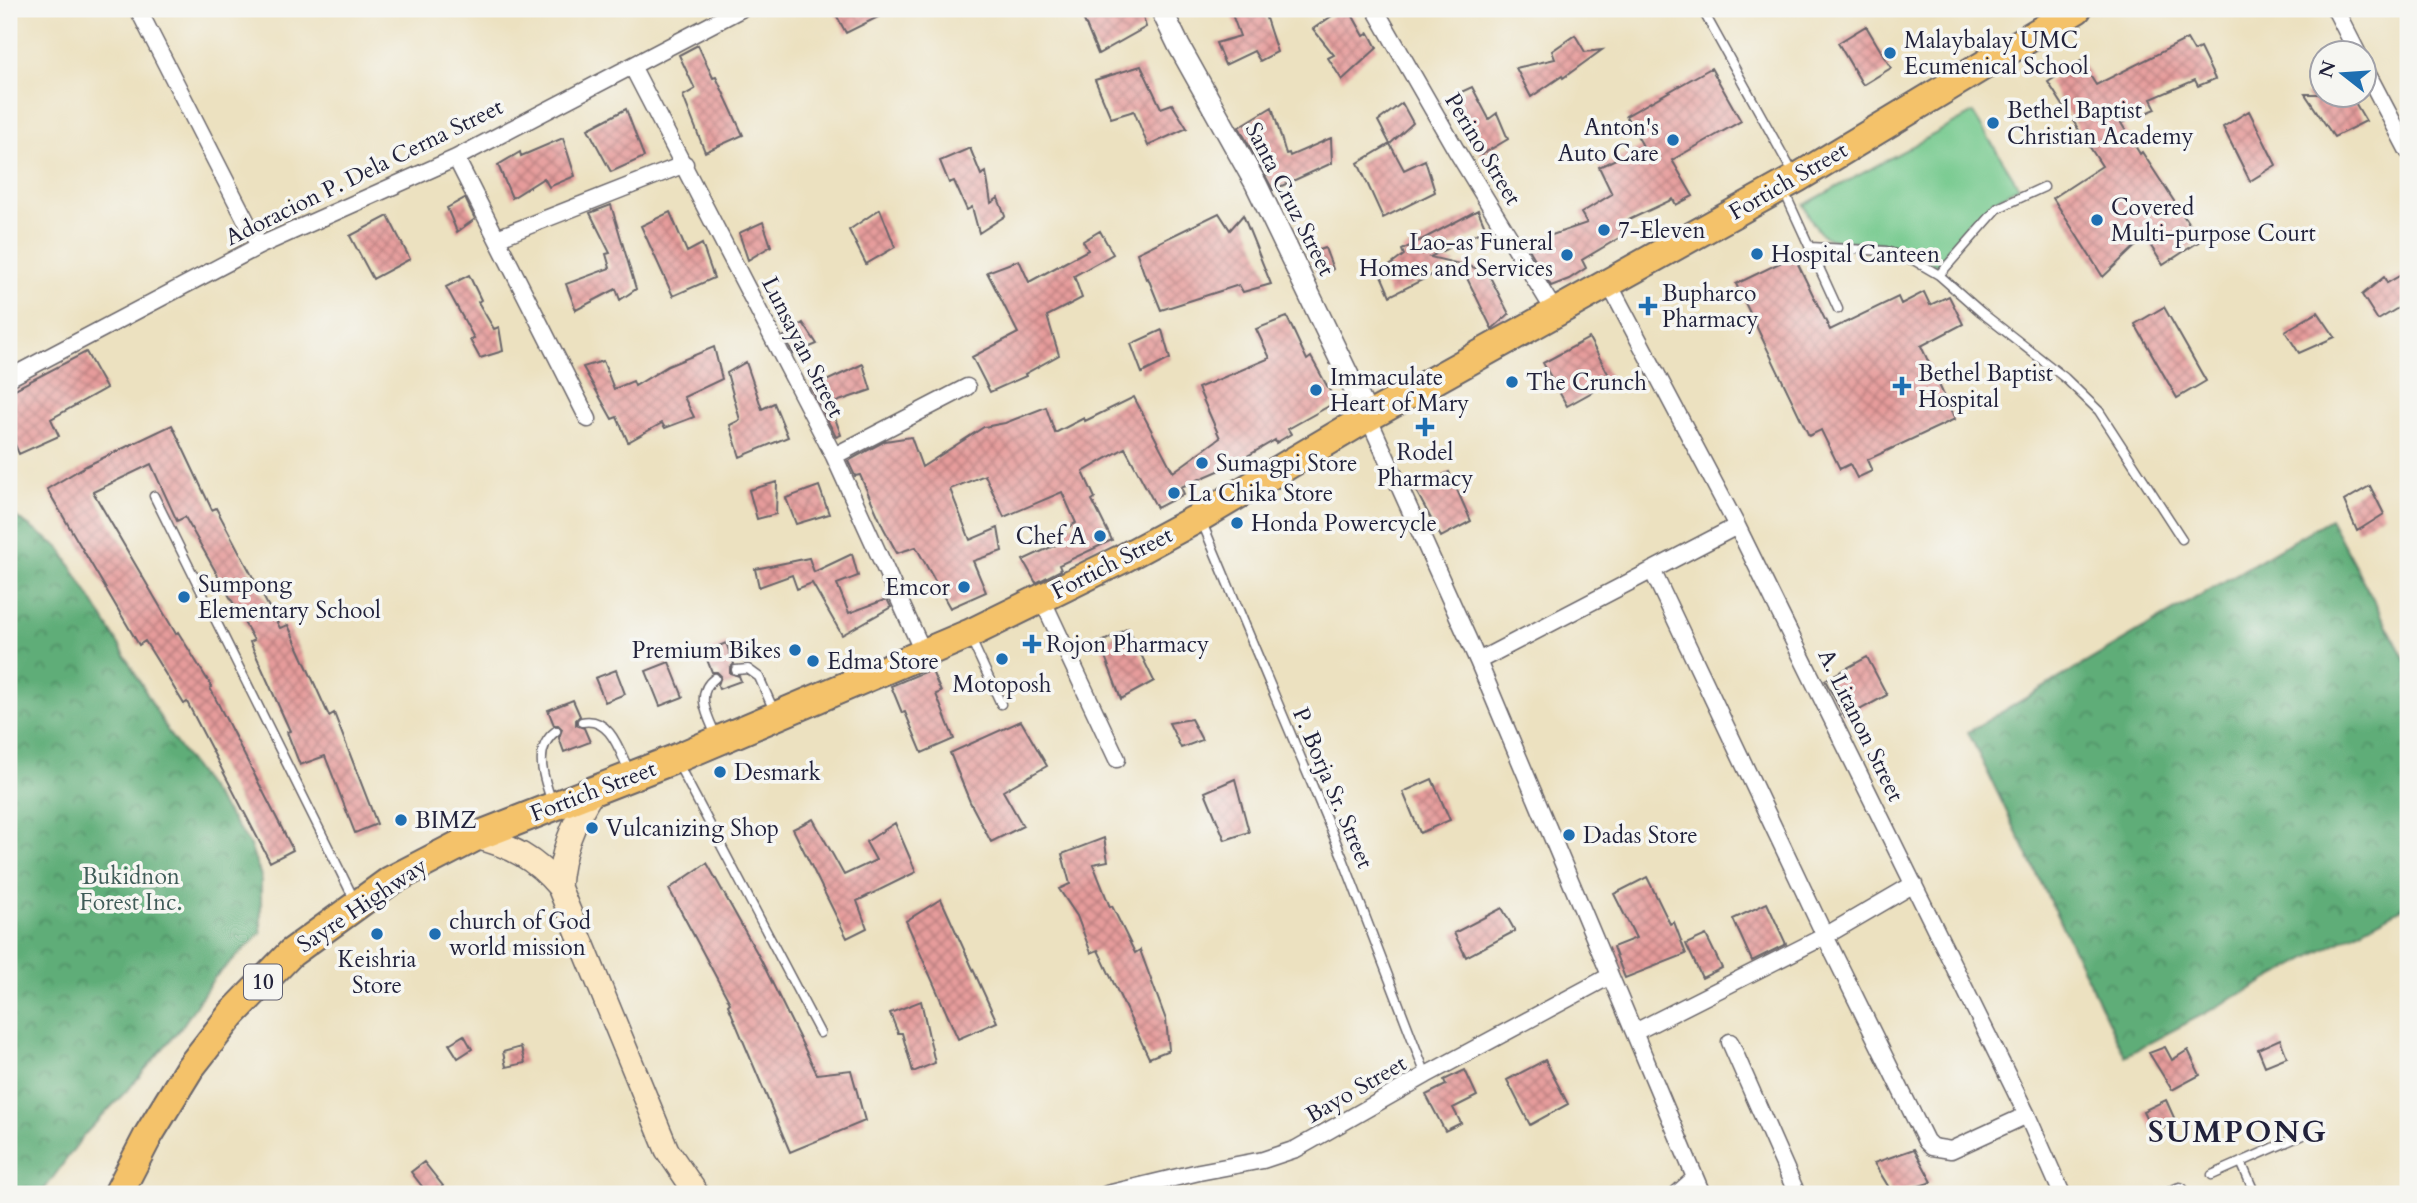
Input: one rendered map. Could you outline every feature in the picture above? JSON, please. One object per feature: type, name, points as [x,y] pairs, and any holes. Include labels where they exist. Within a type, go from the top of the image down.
[{"type":"highway","name":"Fortich Street","points":[[475,837],[675,759],[924,654],[1042,599],[1200,517],[1368,417],[1789,182],[2077,9]]},
{"type":"highway","name":"Sayre Highway","points":[[118,1194],[149,1135],[189,1069],[232,1014],[290,953],[390,881],[475,837]]},
{"type":"main road","points":[[559,887],[560,869],[569,836],[594,790]]},
{"type":"main road","points":[[475,837],[503,844],[519,852],[532,860],[559,887],[667,1150],[697,1194]]},
{"type":"street","points":[[138,9],[259,246]]},
{"type":"street","name":"Adoracion P. Dela Cerna Street","points":[[9,379],[259,246],[456,158],[741,9]]},
{"type":"street","name":"Santa Cruz Street","points":[[1161,9],[1256,184],[1368,417]]},
{"type":"street","name":"Perino Street","points":[[1375,9],[1555,312]]},
{"type":"street","points":[[2335,9],[2350,38]]},
{"type":"street","name":"Lunsayan Street","points":[[632,66],[834,456],[924,654]]},
{"type":"street","points":[[2378,94],[2408,152]]},
{"type":"street","points":[[456,158],[588,419]]},
{"type":"street","points":[[497,238],[685,164]]},
{"type":"street","name":"A. Litanon Street","points":[[1608,282],[1737,526],[2027,1115],[2062,1194]]},
{"type":"street","points":[[834,456],[967,387]]},
{"type":"street","points":[[1368,417],[1478,661],[1702,1194]]},
{"type":"street","points":[[1478,661],[1737,526]]},
{"type":"street","points":[[1652,570],[1825,936],[1926,1141],[1932,1147],[1951,1150],[2027,1115]]},
{"type":"street","points":[[1042,599],[1117,759]]},
{"type":"street","points":[[1634,1032],[1825,936],[1914,884]]},
{"type":"street","name":"Bayo Street","points":[[1107,1194],[1263,1160],[1296,1149],[1610,976]]},
{"type":"street","points":[[1730,1042],[1797,1194]]},
{"type":"street","points":[[1677,1194],[1695,1178]]},
{"type":"street","points":[[2173,1194],[2180,1191],[2182,1194]]},
{"type":"lane","points":[[1702,9],[1789,182],[1810,247],[1838,309]]},
{"type":"lane","points":[[1939,275],[1998,208],[2044,187]]},
{"type":"lane","points":[[1810,247],[1886,251],[1915,261],[1939,275],[2065,378],[2099,411],[2182,539]]},
{"type":"lane","points":[[154,496],[357,904]]},
{"type":"lane","name":"P. Borja Sr. Street","points":[[1200,517],[1342,856],[1426,1075]]},
{"type":"lane","points":[[968,634],[1001,704]]},
{"type":"lane","points":[[736,670],[748,669],[759,677],[776,716]]},
{"type":"lane","points":[[715,678],[706,688],[702,701],[718,740]]},
{"type":"lane","points":[[582,722],[594,722],[607,729],[631,776]]},
{"type":"lane","points":[[553,806],[542,771],[541,757],[547,740],[556,731]]},
{"type":"lane","points":[[675,759],[820,1033]]},
{"type":"lane","points":[[2212,1175],[2307,1133]]},
{"type":"lane","points":[[2241,1162],[2255,1194]]},
{"type":"green space","points":[[1973,113],[2019,187],[1995,200],[1940,267],[1895,247],[1864,241],[1833,240],[1819,231],[1811,220],[1804,205]]},
{"type":"green space","name":"Bukidnon Forest Inc.","points":[[9,512],[60,548],[170,735],[249,843],[261,876],[261,933],[214,978],[183,1025],[132,1085],[84,1135],[41,1194],[9,1194]]},
{"type":"green space","points":[[2330,519],[2408,665],[2408,905],[2125,1056],[1968,732]]},
{"type":"building","points":[[833,9],[894,9],[846,33]]},
{"type":"building","points":[[1104,9],[1141,9],[1146,27],[1098,54],[1083,18]]},
{"type":"building","points":[[1230,9],[1263,9],[1277,52],[1260,61],[1254,51],[1225,65],[1216,43],[1240,36]]},
{"type":"building","points":[[1342,9],[1349,9],[1364,36],[1369,33],[1377,48],[1342,80],[1328,58],[1334,55],[1313,29]]},
{"type":"building","points":[[1866,26],[1891,68],[1863,85],[1838,43]]},
{"type":"building","points":[[1575,35],[1585,52],[1602,50],[1531,97],[1516,68],[1555,59],[1552,51]]},
{"type":"building","points":[[2187,39],[2194,51],[2200,48],[2215,79],[2198,86],[2195,80],[2151,99],[2156,109],[2121,123],[2200,241],[2163,265],[2145,237],[2103,277],[2053,198],[2102,166],[2048,82],[2081,61],[2096,85]]},
{"type":"building","points":[[698,45],[743,135],[705,152],[683,96],[695,89],[679,55]]},
{"type":"building","points":[[1141,66],[1161,108],[1172,104],[1187,128],[1148,146],[1134,111],[1111,118],[1095,80]]},
{"type":"building","points":[[1711,68],[1741,121],[1672,160],[1693,196],[1676,205],[1673,199],[1618,225],[1624,235],[1582,260],[1586,268],[1551,286],[1529,249],[1548,240],[1546,237],[1587,223],[1581,213],[1612,194],[1599,167],[1643,146],[1626,116]]},
{"type":"building","points":[[1472,87],[1489,119],[1497,113],[1508,139],[1481,155],[1446,99]]},
{"type":"building","points":[[1402,103],[1413,123],[1390,144],[1378,121]]},
{"type":"building","points":[[1272,107],[1286,154],[1289,153],[1290,156],[1331,138],[1332,163],[1273,190],[1239,127]]},
{"type":"building","points":[[2314,108],[2358,108],[2366,121],[2334,137]]},
{"type":"building","points":[[626,109],[644,157],[611,172],[588,129]]},
{"type":"building","points":[[2249,111],[2276,165],[2250,181],[2223,127]]},
{"type":"building","points":[[563,138],[575,176],[549,187],[544,178],[512,198],[498,165],[520,152],[521,156]]},
{"type":"building","points":[[1390,144],[1404,170],[1425,160],[1435,192],[1383,218],[1358,163]]},
{"type":"building","points":[[970,148],[981,175],[986,172],[991,203],[998,198],[1005,216],[979,233],[972,207],[967,210],[954,181],[949,183],[940,161]]},
{"type":"building","points":[[465,198],[475,219],[457,232],[447,208]]},
{"type":"building","points":[[611,205],[636,289],[620,300],[616,289],[576,310],[566,284],[610,268],[606,254],[610,253],[590,213]]},
{"type":"building","points":[[880,209],[895,247],[866,264],[849,230]]},
{"type":"building","points":[[1478,210],[1486,229],[1430,257],[1456,263],[1390,296],[1380,273],[1404,255],[1402,250]]},
{"type":"building","points":[[670,212],[687,252],[702,244],[714,278],[673,296],[641,226]]},
{"type":"building","points":[[1219,213],[1230,230],[1243,215],[1271,284],[1243,292],[1239,285],[1161,310],[1137,253]]},
{"type":"building","points":[[388,216],[410,259],[373,279],[350,236]]},
{"type":"building","points":[[763,222],[771,246],[748,260],[739,233]]},
{"type":"building","points":[[1100,231],[1113,254],[1074,276],[1082,298],[1047,316],[1059,355],[1025,374],[1026,376],[990,392],[972,357],[1018,333],[987,272],[1019,260],[1029,282],[1088,250],[1083,241]]},
{"type":"building","points":[[1325,248],[1333,269],[1319,277],[1307,254]]},
{"type":"building","points":[[1794,256],[1830,330],[1898,297],[1901,304],[1924,292],[1930,305],[1949,296],[1963,324],[1921,346],[1955,419],[1867,460],[1872,471],[1857,478],[1850,464],[1840,469],[1821,430],[1809,436],[1736,284]]},
{"type":"building","points":[[1460,264],[1487,271],[1509,314],[1492,329]]},
{"type":"building","points":[[2408,271],[2408,302],[2378,320],[2362,295],[2384,277],[2387,283]]},
{"type":"building","points":[[469,275],[481,300],[478,302],[494,329],[499,327],[503,351],[480,358],[470,340],[474,338],[446,287]]},
{"type":"building","points":[[2164,307],[2206,381],[2177,398],[2135,324]]},
{"type":"building","points":[[2318,312],[2335,337],[2299,353],[2285,331]]},
{"type":"building","points":[[1287,317],[1307,360],[1311,357],[1336,402],[1288,429],[1291,434],[1276,443],[1275,440],[1230,466],[1181,487],[1184,494],[1157,508],[1125,448],[1083,472],[1095,498],[1092,500],[1112,540],[1059,565],[1061,570],[1036,583],[1023,560],[1062,542],[1057,533],[1076,523],[1062,492],[1004,517],[985,475],[950,489],[970,540],[998,528],[1002,551],[973,561],[986,592],[950,608],[916,547],[897,553],[860,475],[855,476],[848,461],[885,441],[911,437],[922,467],[984,427],[1005,423],[1046,407],[1055,433],[1134,397],[1173,472],[1220,438],[1198,388],[1270,358],[1256,329]]},
{"type":"building","points":[[803,323],[817,344],[793,354],[784,336]]},
{"type":"building","points":[[1162,330],[1170,359],[1142,373],[1131,344]]},
{"type":"building","points":[[1589,338],[1612,381],[1567,406],[1543,363]]},
{"type":"building","points":[[714,347],[722,379],[684,397],[694,417],[665,428],[662,423],[628,442],[617,417],[612,419],[583,367],[603,361],[614,389],[633,381],[635,386],[668,366]]},
{"type":"building","points":[[86,352],[106,388],[51,419],[59,436],[19,454],[9,431],[9,392]]},
{"type":"building","points":[[746,362],[762,409],[774,403],[788,437],[740,457],[730,425],[740,420],[727,373]]},
{"type":"building","points":[[863,364],[871,390],[830,404],[841,435],[836,437],[811,388]]},
{"type":"building","points":[[172,425],[212,510],[216,508],[280,628],[288,625],[329,716],[334,713],[377,824],[355,833],[325,756],[300,765],[287,732],[290,731],[250,642],[254,640],[185,517],[177,521],[151,464],[93,492],[176,634],[178,632],[212,687],[210,688],[293,850],[270,862],[187,702],[184,704],[145,641],[139,645],[47,489],[86,466]]},
{"type":"building","points":[[1449,472],[1471,521],[1441,537],[1416,491]]},
{"type":"building","points":[[777,482],[776,514],[757,519],[749,490]]},
{"type":"building","points":[[819,486],[829,514],[796,524],[786,498]]},
{"type":"building","points":[[2370,486],[2384,514],[2357,531],[2344,501]]},
{"type":"building","points":[[852,554],[858,576],[837,584],[849,613],[887,599],[891,607],[842,635],[812,583],[797,589],[792,575],[759,587],[755,569],[809,558],[814,572]]},
{"type":"building","points":[[1128,628],[1154,681],[1121,699],[1100,643]]},
{"type":"building","points":[[726,643],[734,664],[730,673],[739,676],[741,681],[719,689],[721,676],[712,672],[704,652]]},
{"type":"building","points":[[1867,657],[1887,695],[1845,718],[1825,680]]},
{"type":"building","points":[[669,662],[683,697],[660,706],[646,671]]},
{"type":"building","points":[[931,669],[941,692],[936,694],[954,739],[922,753],[891,686]]},
{"type":"building","points":[[616,670],[625,694],[605,702],[595,678]]},
{"type":"building","points":[[573,700],[580,716],[576,725],[584,728],[590,742],[564,752],[559,738],[562,729],[554,725],[548,710]]},
{"type":"building","points":[[1191,719],[1202,740],[1181,748],[1169,723]]},
{"type":"building","points":[[1021,721],[1047,766],[1003,791],[1023,826],[991,842],[970,802],[950,753]]},
{"type":"building","points":[[1235,779],[1249,832],[1225,840],[1205,792]]},
{"type":"building","points":[[1432,779],[1450,820],[1420,833],[1403,792]]},
{"type":"building","points":[[813,819],[844,875],[876,860],[866,842],[895,823],[916,872],[857,901],[867,928],[847,938],[793,829]]},
{"type":"building","points":[[1104,838],[1108,861],[1093,864],[1110,907],[1112,906],[1135,953],[1140,950],[1166,1020],[1169,1050],[1149,1058],[1098,950],[1091,953],[1077,916],[1059,889],[1070,884],[1062,854]]},
{"type":"building","points":[[707,863],[761,960],[817,1074],[851,1070],[865,1121],[790,1152],[728,1005],[730,1003],[669,889]]},
{"type":"building","points":[[1647,877],[1670,924],[1674,922],[1686,954],[1625,978],[1613,947],[1636,938],[1614,894]]},
{"type":"building","points":[[941,899],[997,1022],[958,1039],[906,921]]},
{"type":"building","points":[[1767,903],[1786,944],[1752,961],[1733,919]]},
{"type":"building","points":[[1502,908],[1515,931],[1466,957],[1454,933]]},
{"type":"building","points":[[1706,935],[1722,968],[1702,978],[1686,944]]},
{"type":"building","points":[[921,1001],[935,1063],[913,1072],[902,1033],[898,1033],[890,1013]]},
{"type":"building","points":[[464,1035],[472,1049],[458,1058],[449,1044]]},
{"type":"building","points":[[2280,1039],[2287,1057],[2265,1066],[2258,1049]]},
{"type":"building","points":[[521,1047],[525,1063],[506,1067],[503,1052]]},
{"type":"building","points":[[2165,1047],[2172,1060],[2188,1050],[2200,1075],[2172,1090],[2149,1053]]},
{"type":"building","points":[[1545,1060],[1568,1104],[1530,1125],[1507,1080]]},
{"type":"building","points":[[1465,1070],[1477,1096],[1453,1108],[1461,1123],[1445,1131],[1426,1095],[1446,1085],[1444,1080]]},
{"type":"building","points":[[2166,1100],[2176,1122],[2153,1133],[2143,1111]]},
{"type":"building","points":[[1914,1149],[1932,1182],[1893,1194],[1874,1163]]},
{"type":"building","points":[[424,1162],[443,1186],[434,1194],[428,1194],[411,1172]]},
{"type":"place","name":"Malaybalay UMC Ecumenical School","points":[[1890,53]]},
{"type":"place","name":"Bethel Baptist Christian Academy","points":[[1993,123]]},
{"type":"place","name":"Anton's Auto Care","points":[[1673,140]]},
{"type":"place","name":"Covered Multi-purpose Court","points":[[2097,220]]},
{"type":"place","name":"7-Eleven","points":[[1604,230]]},
{"type":"place","name":"Hospital Canteen","points":[[1757,254]]},
{"type":"place","name":"Lao-as Funeral Homes and Services","points":[[1567,255]]},
{"type":"place","name":"Bupharco Pharmacy","points":[[1648,306]]},
{"type":"place","name":"The Crunch","points":[[1512,382]]},
{"type":"place","name":"Bethel Baptist Hospital","points":[[1902,386]]},
{"type":"place","name":"Immaculate Heart of Mary","points":[[1316,390]]},
{"type":"place","name":"Rodel Pharmacy","points":[[1425,427]]},
{"type":"place","name":"Sumagpi Store","points":[[1202,463]]},
{"type":"place","name":"La Chika Store","points":[[1174,493]]},
{"type":"place","name":"Honda Powercycle","points":[[1237,523]]},
{"type":"place","name":"Chef A","points":[[1100,536]]},
{"type":"place","name":"Emcor","points":[[964,587]]},
{"type":"place","name":"Sumpong Elementary School","points":[[184,597]]},
{"type":"place","name":"Rojon Pharmacy","points":[[1032,644]]},
{"type":"place","name":"Premium Bikes","points":[[795,650]]},
{"type":"place","name":"Motoposh","points":[[1002,659]]},
{"type":"place","name":"Edma Store","points":[[813,661]]},
{"type":"place","name":"Desmark","points":[[720,772]]},
{"type":"place","name":"BIMZ","points":[[401,820]]},
{"type":"place","name":"Vulcanizing Shop","points":[[592,828]]},
{"type":"place","name":"Dadas Store","points":[[1569,835]]},
{"type":"place","name":"Keishria Store","points":[[377,934]]},
{"type":"place","name":"church of God world mission","points":[[435,934]]},
{"type":"district","name":"SUMPONG","points":[[2238,1132]]}]
